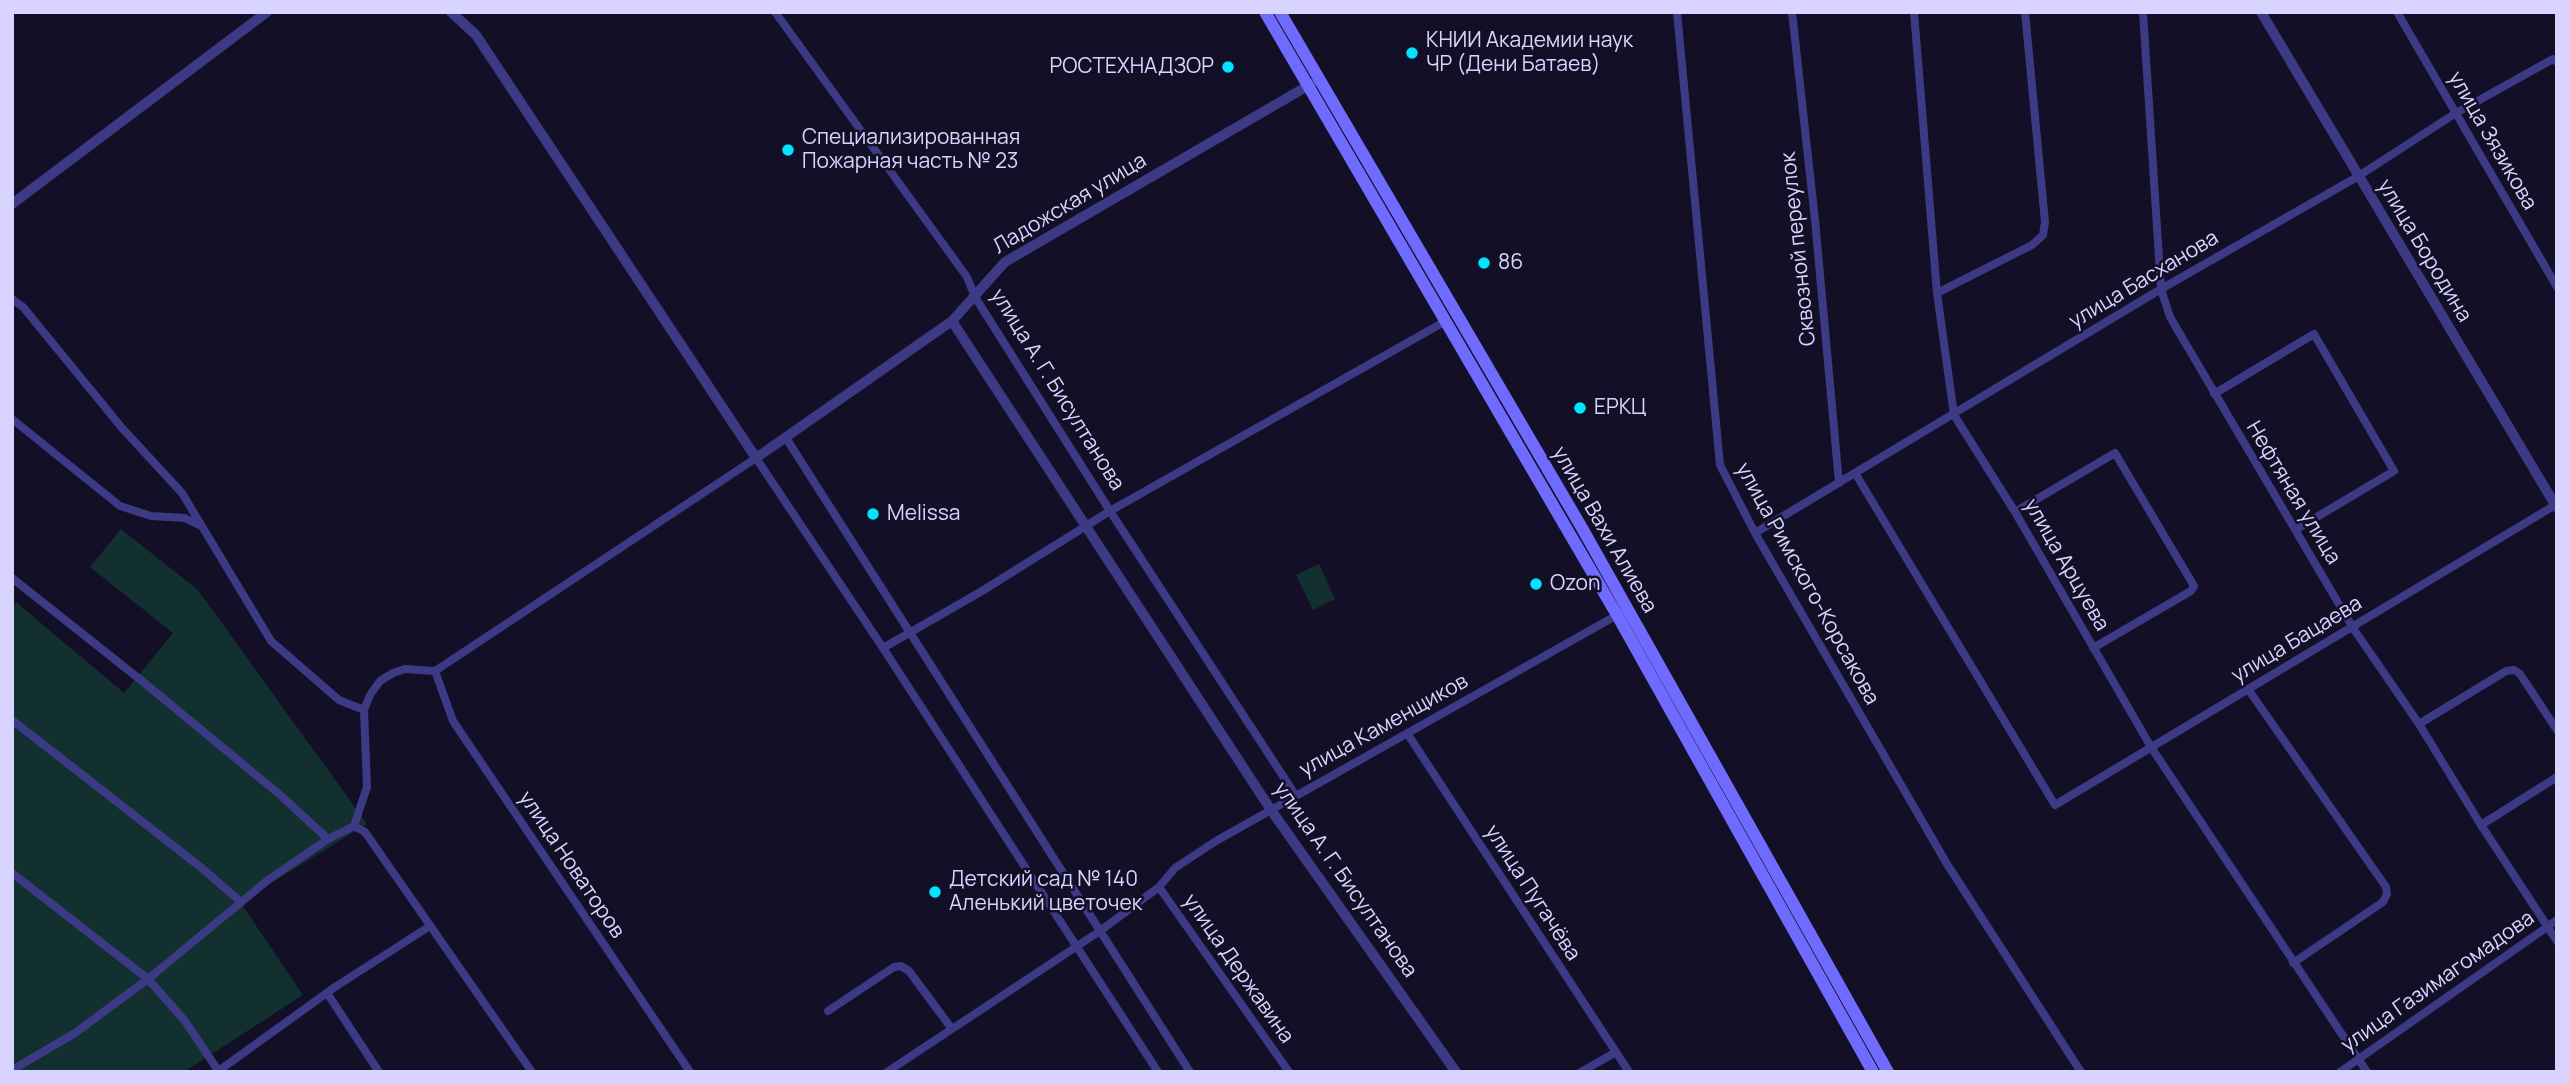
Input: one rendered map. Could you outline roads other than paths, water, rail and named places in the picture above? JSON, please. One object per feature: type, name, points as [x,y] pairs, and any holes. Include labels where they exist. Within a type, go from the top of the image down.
[{"type":"main road","name":"улица Вахи Алиева","points":[[1265,12],[1313,82],[1888,1072]]},
{"type":"main road","name":"улица Вахи Алиева","points":[[1280,12],[1313,82],[1444,322],[1622,612],[1874,1072]]},
{"type":"street","points":[[12,204],[267,12]]},
{"type":"street","points":[[452,12],[476,35],[883,648],[1158,1072]]},
{"type":"street","name":"улица А. Г. Бисултанова","points":[[775,12],[967,276],[975,297],[1110,511],[1296,796]]},
{"type":"street","name":"улица Римского-Корсакова","points":[[1677,12],[1720,465],[1755,533],[1947,864],[2081,1072]]},
{"type":"street","name":"Сквозной переулок","points":[[1792,12],[1815,220],[1839,483]]},
{"type":"street","name":"улица Арцуева","points":[[1914,12],[1937,293],[1954,415],[2015,512],[2151,747],[2367,1072]]},
{"type":"street","points":[[1937,293],[2032,245],[2043,234],[2045,222],[2025,12]]},
{"type":"street","name":"Нефтяная улица","points":[[2143,12],[2161,289],[2170,317],[2353,628],[2419,724],[2557,941]]},
{"type":"street","name":"улица Бородина","points":[[2261,12],[2357,177],[2556,506]]},
{"type":"street","name":"улица Зязикова","points":[[2397,12],[2557,287]]},
{"type":"street","name":"улица Басханова","points":[[1755,533],[2161,289],[2357,177],[2456,113],[2555,61]]},
{"type":"street","name":"Ладожская улица","points":[[756,458],[952,321],[1005,262],[1313,82]]},
{"type":"street","points":[[12,299],[23,307],[122,428],[170,477],[271,640],[339,700],[364,710]]},
{"type":"street","name":"улица А. Г. Бисултанова","points":[[952,321],[1271,810],[1456,1072]]},
{"type":"street","points":[[883,648],[982,591],[1110,511],[1444,322]]},
{"type":"street","points":[[2214,394],[2314,334],[2394,471],[2295,530]]},
{"type":"street","points":[[12,419],[120,506],[150,516],[185,519],[201,526]]},
{"type":"street","points":[[786,438],[1190,1072]]},
{"type":"street","points":[[2015,512],[2115,453],[2194,586],[2191,592],[2094,648]]},
{"type":"street","points":[[12,1070],[75,1033],[148,979],[268,880],[328,839],[354,826],[367,787],[364,710],[380,681],[405,669],[435,671],[756,458]]},
{"type":"street","name":"улица Бацаева","points":[[1856,473],[2055,805],[2556,506]]},
{"type":"street","points":[[12,578],[279,794],[328,839]]},
{"type":"street","name":"улица Каменщиков","points":[[887,1072],[1100,931],[1159,887],[1175,868],[1271,810],[1622,612]]},
{"type":"street","points":[[2419,724],[2506,671],[2514,670],[2557,730]]},
{"type":"street","name":"улица Новаторов","points":[[435,671],[453,721],[690,1072]]},
{"type":"street","points":[[2248,689],[2386,887],[2387,894],[2383,902],[2293,963]]},
{"type":"street","points":[[12,720],[203,869],[241,902]]},
{"type":"street","name":"улица Пугачёва","points":[[1407,733],[1629,1072]]},
{"type":"street","points":[[2481,825],[2557,777]]},
{"type":"street","points":[[354,826],[365,832],[532,1072]]},
{"type":"street","points":[[12,873],[148,979],[185,1021],[218,1071],[327,993],[430,926]]},
{"type":"street","name":"улица Державина","points":[[1159,887],[1289,1072]]},
{"type":"street","name":"улица Газимагомадова","points":[[2340,1072],[2557,920]]},
{"type":"street","points":[[828,1011],[894,967],[901,966],[909,971],[952,1029]]},
{"type":"street","points":[[327,993],[379,1072]]},
{"type":"street","points":[[1581,1072],[1616,1052]]},
{"type":"place","name":"КНИИ Академии наук ЧР (Дени Батаев)","points":[[1412,53]]},
{"type":"place","name":"РОСТЕХНАДЗОР","points":[[1228,67]]},
{"type":"place","name":"Специализированная Пожарная часть № 23","points":[[788,150]]},
{"type":"place","name":"86","points":[[1484,263]]},
{"type":"place","name":"ЕРКЦ","points":[[1580,408]]},
{"type":"place","name":"Melissa","points":[[873,514]]},
{"type":"place","name":"Ozon","points":[[1536,584]]},
{"type":"place","name":"Детский сад № 140 Аленький цветочек","points":[[935,892]]}]
